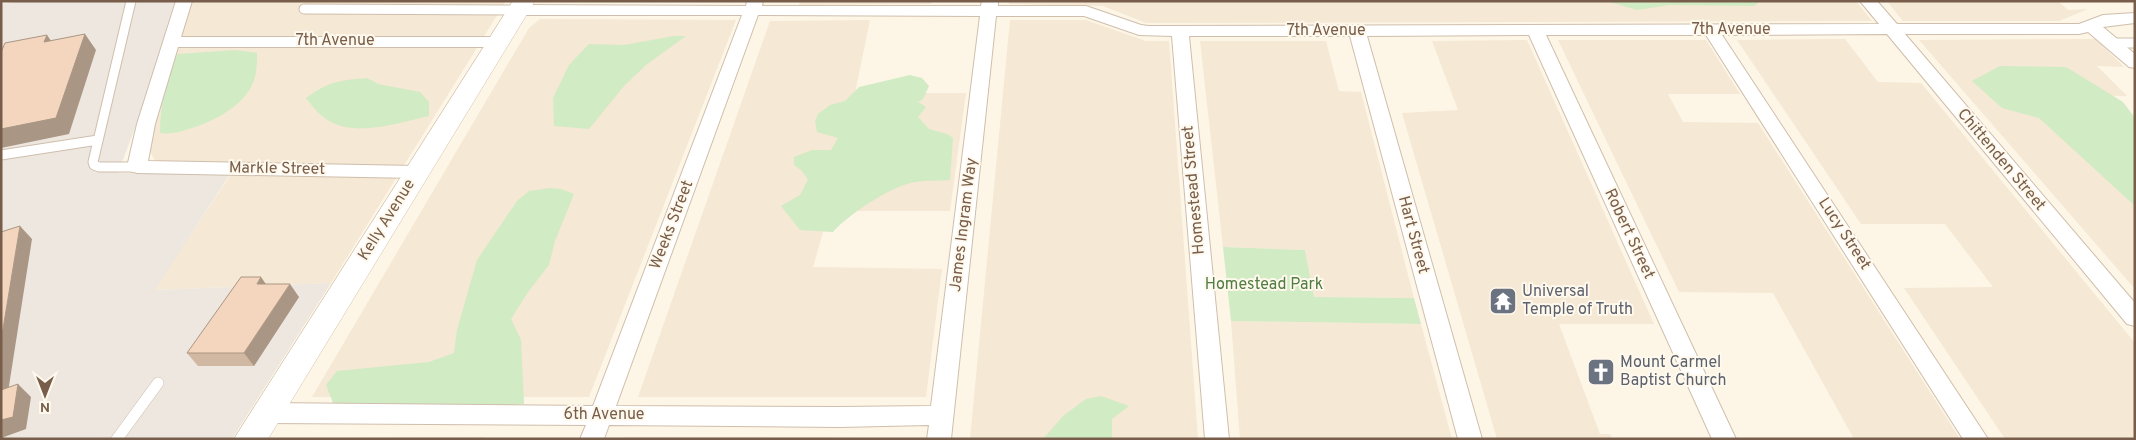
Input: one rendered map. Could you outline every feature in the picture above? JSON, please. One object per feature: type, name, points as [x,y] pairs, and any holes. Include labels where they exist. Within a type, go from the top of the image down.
[{"type":"main road","name":"Kelly Avenue","points":[[250,439],[522,6]]},
{"type":"street","points":[[136,167],[161,71],[172,43],[184,1]]},
{"type":"street","name":"Chittenden Street","points":[[1868,1],[2135,318]]},
{"type":"street","name":"7th Avenue","points":[[522,6],[989,6],[1086,11],[1139,30],[1180,31],[2078,28],[2091,26],[2103,20],[2135,18]]},
{"type":"street","name":"Weeks Street","points":[[592,439],[754,6]]},
{"type":"street","name":"James Ingram Way","points":[[939,439],[989,6]]},
{"type":"street","points":[[2091,26],[2135,63]]},
{"type":"street","name":"Robert Street","points":[[1535,30],[1724,439]]},
{"type":"street","name":"Lucy Street","points":[[1711,30],[1976,439]]},
{"type":"street","name":"Homestead Street","points":[[1180,31],[1208,360],[1217,439]]},
{"type":"street","name":"Hart Street","points":[[1357,31],[1470,439]]},
{"type":"street","name":"7th Avenue","points":[[172,43],[190,41],[499,42]]},
{"type":"street","name":"Markle Street","points":[[136,167],[417,172]]},
{"type":"street","name":"6th Avenue","points":[[266,413],[942,415]]},
{"type":"lane","points":[[131,1],[98,140],[94,165],[99,167],[136,167]]},
{"type":"lane","points":[[304,9],[522,6]]},
{"type":"lane","points":[[2113,43],[2135,43]]},
{"type":"lane","points":[[1,155],[98,140]]},
{"type":"lane","points":[[117,439],[158,382]]},
{"type":"shaded area","points":[[19,1],[175,1],[142,109],[118,173],[230,174],[155,290],[331,283],[232,439],[1,439],[1,4]]},
{"type":"shaded area","points":[[191,1],[506,1],[331,283],[154,290],[239,162],[155,161],[143,138]]},
{"type":"shaded area","points":[[800,1],[932,1],[931,4],[799,5]]},
{"type":"shaded area","points":[[1009,1],[1856,1],[1872,21],[1146,23],[1103,6],[1009,4]]},
{"type":"shaded area","points":[[1887,1],[2058,1],[2068,10],[2088,9],[2059,21],[1903,21]]},
{"type":"shaded area","points":[[540,19],[736,20],[589,397],[312,397],[529,28]]},
{"type":"shaded area","points":[[870,20],[855,93],[966,93],[950,211],[829,211],[813,267],[942,269],[926,397],[638,397],[770,21]]},
{"type":"shaded area","points":[[1010,20],[1086,20],[1146,41],[1169,41],[1198,439],[970,439]]},
{"type":"shaded area","points":[[1845,39],[1878,82],[1921,83],[2135,343],[2135,439],[2005,439],[1904,288],[1993,287],[1945,224],[1861,224],[1737,40]]},
{"type":"shaded area","points":[[2096,39],[2124,67],[2097,66],[2127,96],[2068,95],[2135,141],[2135,289],[1919,40]]},
{"type":"shaded area","points":[[1527,40],[1654,324],[1559,324],[1600,434],[1610,434],[1612,439],[1497,439],[1402,113],[1458,110],[1432,41]]},
{"type":"shaded area","points":[[1558,40],[1706,40],[1740,94],[1668,94],[1683,122],[1758,123],[1960,439],[1854,439],[1773,293],[1679,292]]},
{"type":"shaded area","points":[[1200,41],[1326,41],[1339,91],[1361,92],[1414,298],[1314,297],[1305,250],[1223,247]]},
{"type":"shaded area","points":[[1231,321],[1421,324],[1452,439],[1240,439]]},
{"type":"shaded area","points":[[485,437],[484,439],[287,439],[287,438]]},
{"type":"shaded area","points":[[623,437],[922,437],[623,439]]},
{"type":"green space","points":[[1606,1],[1761,1],[1754,6],[1670,5],[1637,10]]},
{"type":"green space","points":[[674,36],[686,36],[646,65],[624,86],[589,129],[554,126],[553,98],[569,65],[589,44],[624,45]]},
{"type":"green space","points":[[235,50],[257,53],[253,82],[249,91],[242,99],[217,118],[198,126],[179,132],[160,133],[162,103],[166,82],[178,54]]},
{"type":"green space","points":[[2000,66],[2066,67],[2123,102],[2135,118],[2135,206],[2039,118],[2002,108],[1972,81]]},
{"type":"green space","points":[[910,75],[922,78],[929,86],[923,99],[918,102],[926,107],[918,117],[929,129],[947,134],[953,138],[950,180],[915,182],[894,189],[860,209],[833,232],[800,230],[781,206],[800,195],[808,180],[802,171],[794,165],[794,157],[812,150],[831,150],[838,138],[817,132],[815,121],[818,114],[830,105],[845,101],[859,87]]},
{"type":"green space","points":[[367,78],[378,84],[420,92],[429,102],[429,116],[374,128],[346,127],[322,116],[306,98],[328,85]]},
{"type":"green space","points":[[550,188],[561,189],[574,194],[555,241],[549,265],[528,292],[511,319],[521,340],[524,404],[458,408],[333,403],[326,385],[337,371],[429,362],[454,353],[457,330],[477,260],[517,201],[529,191]]},
{"type":"green space","name":"Homestead Park","points":[[1223,247],[1305,250],[1314,297],[1414,298],[1421,324],[1231,321]]},
{"type":"green space","points":[[1101,396],[1129,406],[1112,419],[1112,439],[1043,439],[1063,416],[1086,399]]},
{"type":"building","points":[[85,34],[56,118],[1,129],[1,52],[5,43],[47,35],[44,42]]},
{"type":"building","points":[[20,226],[1,341],[1,232]]},
{"type":"building","points":[[241,277],[261,277],[257,284],[290,284],[244,353],[187,353]]},
{"type":"building","points":[[18,384],[13,417],[1,420],[1,390]]},
{"type":"place","name":"Universal Temple of Truth","points":[[1503,301]]},
{"type":"place","name":"Mount Carmel Baptist Church","points":[[1601,372]]}]
